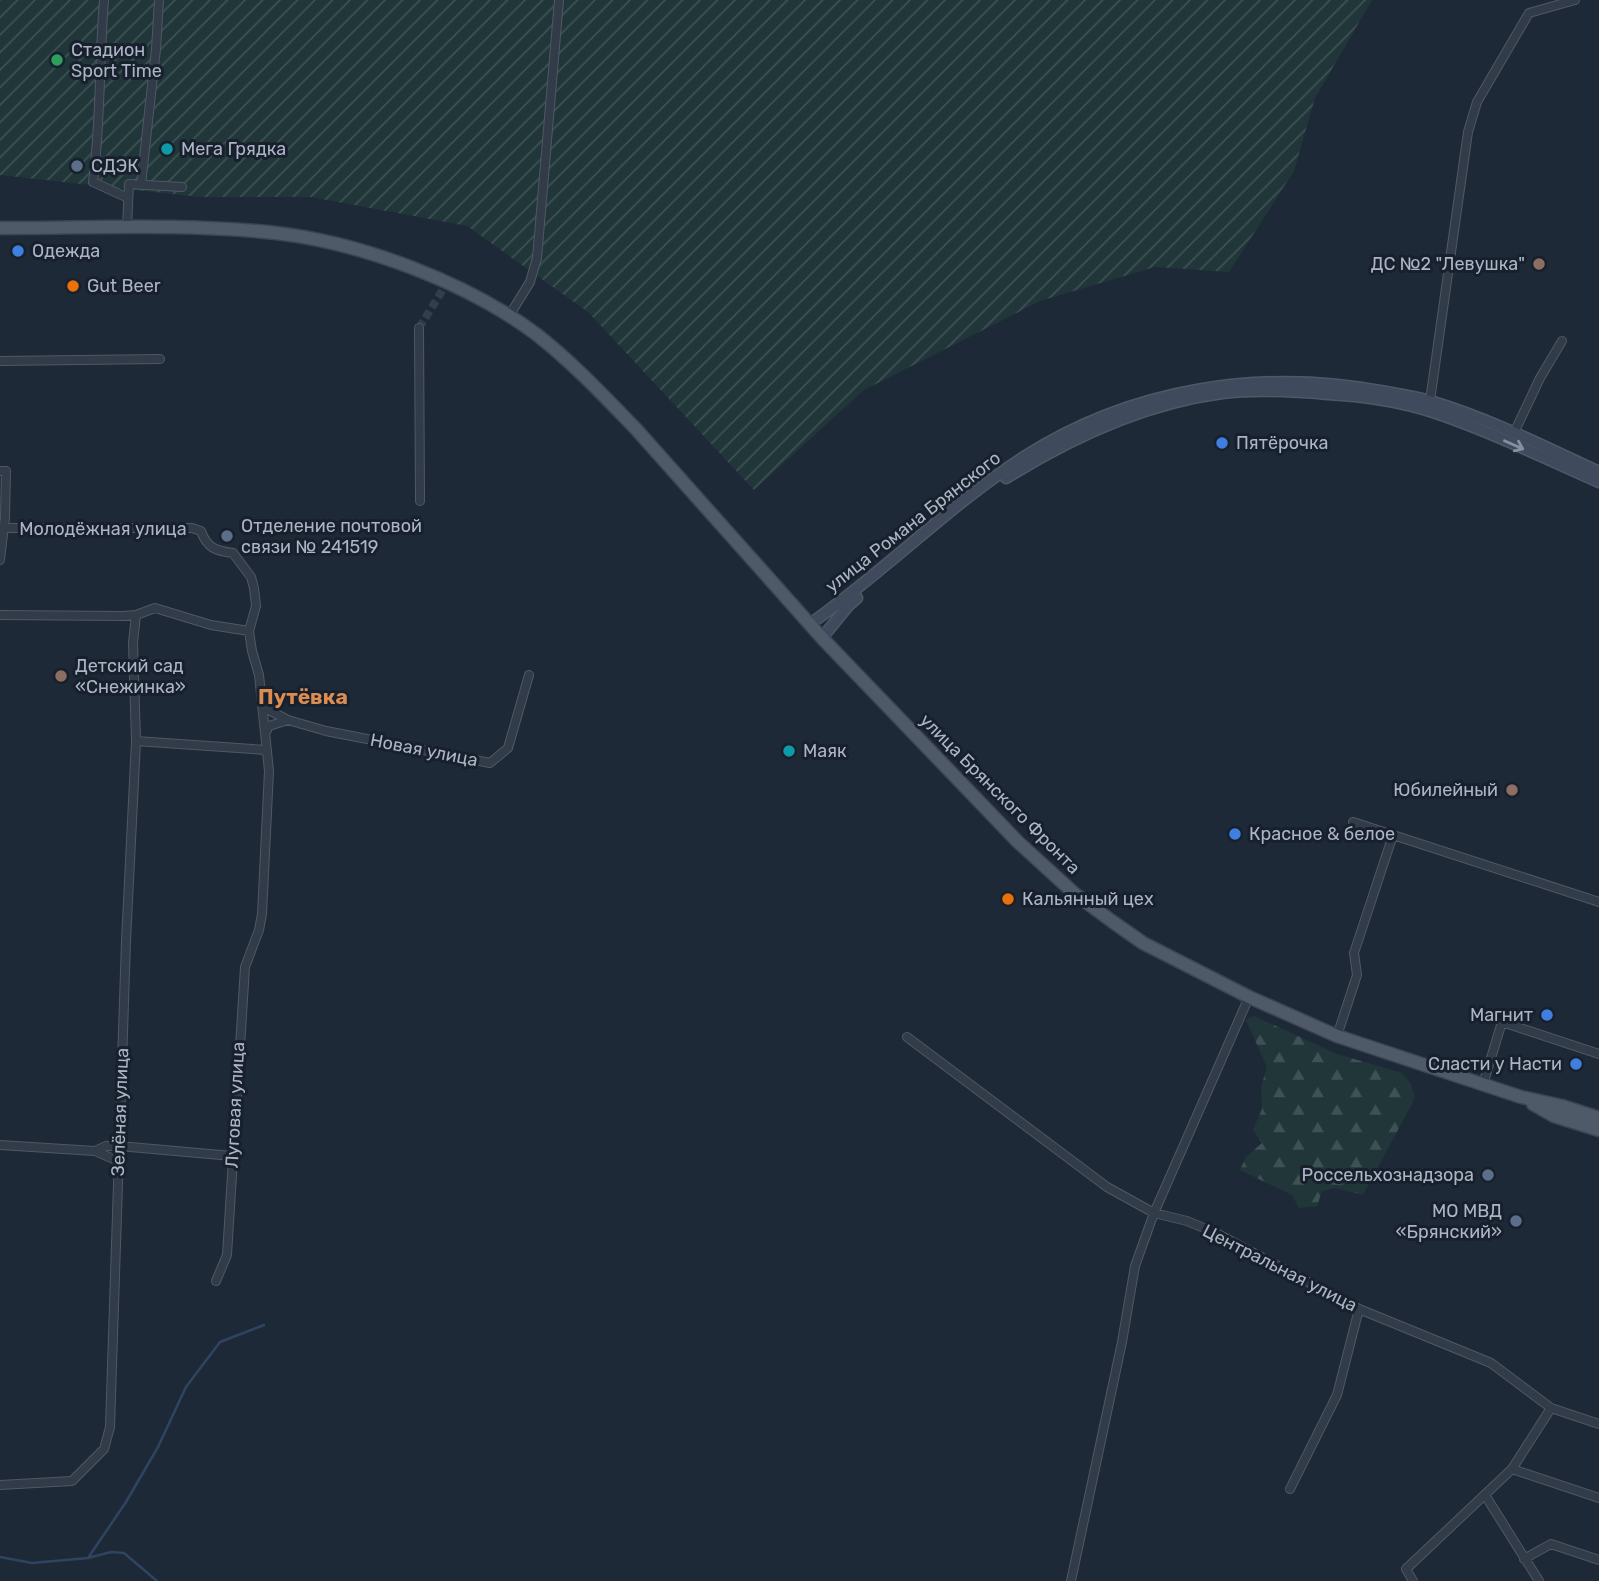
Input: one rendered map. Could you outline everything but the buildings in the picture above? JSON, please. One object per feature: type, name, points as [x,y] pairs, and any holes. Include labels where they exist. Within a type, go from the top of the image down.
[{"type":"main road","name":"улица Брянского Фронта","points":[[0,228],[127,227],[278,234],[347,248],[392,261],[430,275],[509,316],[536,334],[567,361],[636,429],[822,638],[1018,842],[1076,894],[1143,943],[1249,998],[1337,1036],[1521,1097],[1599,1118]]},
{"type":"main road","name":"улица Романа Брянского","points":[[810,624],[848,597],[1001,473],[1027,456],[1073,431],[1126,408],[1192,389],[1262,382],[1358,387],[1430,401],[1514,433],[1599,472]]},
{"type":"main road","name":"улица Романа Брянского","points":[[822,638],[848,606],[1007,477],[1049,452],[1105,427],[1192,399],[1223,393],[1308,392],[1393,402],[1470,425],[1599,482]]},
{"type":"main road","name":"улица Брянского Фронта","points":[[1521,1097],[1554,1116],[1599,1130]]},
{"type":"street","points":[[104,0],[99,65],[101,94],[93,182],[128,198]]},
{"type":"street","points":[[141,185],[159,0]]},
{"type":"street","points":[[509,316],[530,282],[537,258],[559,0]]},
{"type":"street","points":[[1430,401],[1468,132],[1477,102],[1529,13],[1575,0]]},
{"type":"street","points":[[127,227],[129,184],[182,187]]},
{"type":"street","points":[[419,328],[420,501]]},
{"type":"street","points":[[1514,433],[1540,378],[1562,341]]},
{"type":"street","points":[[0,361],[160,359]]},
{"type":"street","points":[[0,471],[6,471],[0,560]]},
{"type":"street","name":"Молодёжная улица","points":[[4,528],[192,528],[201,531],[209,547],[233,553],[251,577],[255,616],[249,631]]},
{"type":"street","points":[[0,615],[135,615],[155,608],[211,625],[249,631]]},
{"type":"street","name":"Зелёная улица","points":[[0,1485],[72,1482],[104,1449],[110,1427],[136,741],[133,643],[135,615]]},
{"type":"street","name":"Луговая улица","points":[[216,1281],[227,1255],[245,967],[259,930],[269,771],[259,675],[249,631]]},
{"type":"street","name":"Новая улица","points":[[263,707],[288,720],[326,731],[490,763],[508,748],[529,675]]},
{"type":"street","points":[[265,734],[270,726],[288,720]]},
{"type":"street","points":[[136,741],[266,750]]},
{"type":"street","points":[[1353,822],[1599,902]]},
{"type":"street","points":[[1337,1036],[1357,975],[1354,953],[1393,835]]},
{"type":"street","points":[[1071,1581],[1122,1342],[1135,1266],[1154,1213],[1249,998]]},
{"type":"street","points":[[1483,1084],[1502,1023],[1599,1054]]},
{"type":"street","name":"Центральная улица","points":[[907,1037],[1107,1187],[1154,1213],[1186,1221],[1216,1233],[1359,1310],[1491,1363],[1551,1408],[1599,1424]]},
{"type":"street","points":[[0,1144],[95,1151],[118,1161]]},
{"type":"street","points":[[95,1151],[106,1146],[119,1146],[232,1156]]},
{"type":"street","points":[[1290,1489],[1337,1395],[1359,1310]]},
{"type":"street","points":[[1413,1581],[1406,1569],[1513,1469],[1551,1408]]},
{"type":"street","points":[[1513,1469],[1599,1498]]},
{"type":"street","points":[[1485,1495],[1539,1581]]},
{"type":"street","points":[[1524,1559],[1551,1544],[1599,1560]]},
{"type":"green space","points":[[0,0],[1372,0],[1315,98],[1294,171],[1229,272],[1155,267],[1040,301],[864,390],[754,490],[588,312],[467,226],[311,197],[199,197],[0,175]]},
{"type":"green space","points":[[1254,1016],[1337,1054],[1402,1073],[1411,1084],[1415,1098],[1363,1195],[1335,1188],[1322,1191],[1317,1206],[1299,1208],[1292,1195],[1240,1170],[1246,1157],[1262,1143],[1253,1130],[1262,1109],[1261,1087],[1267,1067],[1246,1020]]},
{"type":"waterway","points":[[88,1558],[126,1502],[158,1447],[186,1387],[220,1342],[264,1325]]},
{"type":"waterway","points":[[0,1557],[32,1563],[88,1558],[111,1552],[124,1553],[157,1581]]},
{"type":"tunnel","points":[[419,328],[447,283]]},
{"type":"place","name":"Стадион Sport Time","points":[[57,60]]},
{"type":"place","name":"Мега Грядка","points":[[167,149]]},
{"type":"place","name":"СДЭК","points":[[77,166]]},
{"type":"place","name":"Одежда","points":[[18,251]]},
{"type":"place","name":"ДС №2 \"Левушка\"","points":[[1539,264]]},
{"type":"place","name":"Gut Beer","points":[[73,286]]},
{"type":"place","name":"Пятёрочка","points":[[1222,443]]},
{"type":"place","name":"Отделение почтовой связи № 241519","points":[[227,536]]},
{"type":"place","name":"Детский сад «Снежинка»","points":[[61,676]]},
{"type":"place","name":"Маяк","points":[[789,751]]},
{"type":"place","name":"Юбилейный","points":[[1512,790]]},
{"type":"place","name":"Красное & белое","points":[[1235,834]]},
{"type":"place","name":"Кальянный цех","points":[[1008,899]]},
{"type":"place","name":"Магнит","points":[[1547,1015]]},
{"type":"place","name":"Сласти у Насти","points":[[1576,1064]]},
{"type":"place","name":"Россельхознадзора","points":[[1488,1175]]},
{"type":"place","name":"МО МВД «Брянский»","points":[[1516,1221]]},
{"type":"district","name":"Путёвка","points":[[303,697]]}]
